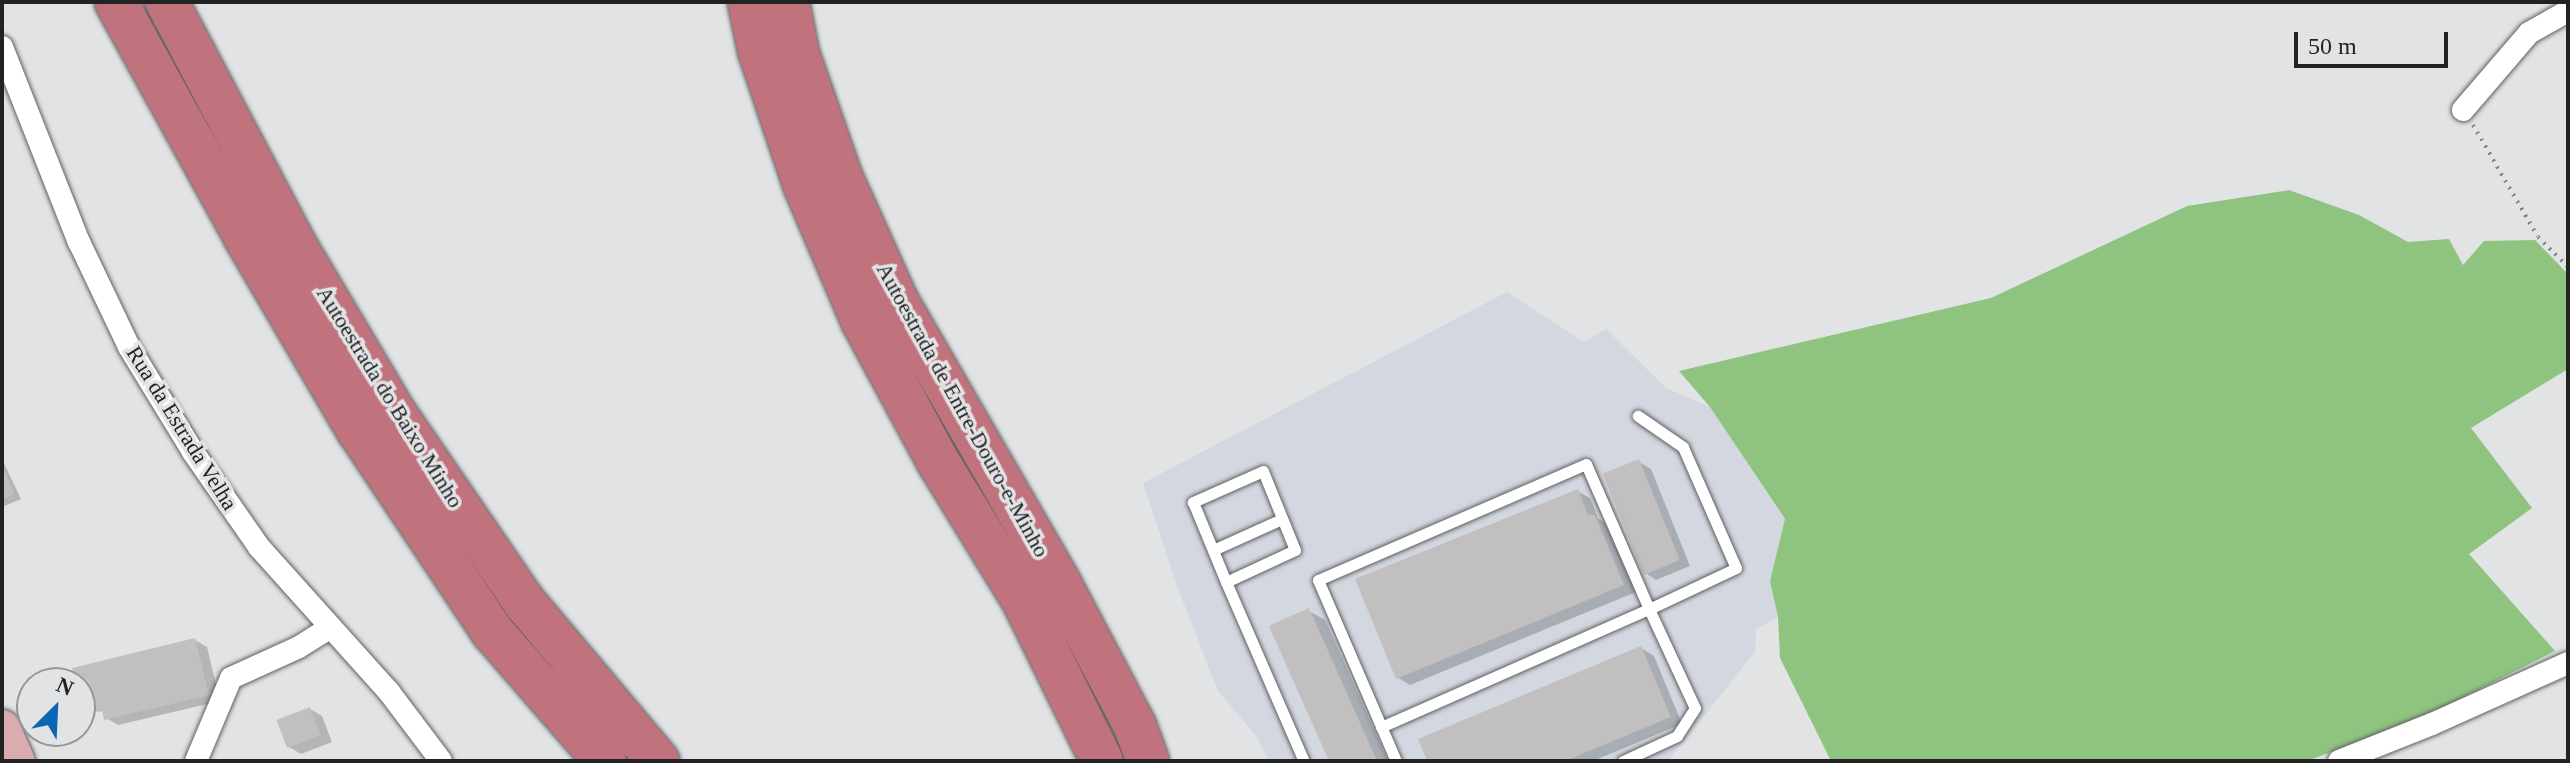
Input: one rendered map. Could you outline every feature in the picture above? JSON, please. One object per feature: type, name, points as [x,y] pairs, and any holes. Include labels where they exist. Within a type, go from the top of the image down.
[{"type":"highway","name":"Autoestrada do Baixo Minho","points":[[116,2],[245,237],[358,430],[492,631],[605,761]]},
{"type":"highway","name":"Autoestrada do Baixo Minho","points":[[167,2],[295,245],[394,412],[525,603],[658,761]]},
{"type":"highway","name":"Autoestrada de Entre-Douro-e-Minho","points":[[749,2],[759,50],[804,184],[863,322],[939,463],[1023,600],[1102,761]]},
{"type":"highway","name":"Autoestrada de Entre-Douro-e-Minho","points":[[788,2],[798,54],[841,177],[898,303],[1059,582],[1135,726],[1148,761]]},
{"type":"main road","points":[[2,728],[17,761]]},
{"type":"street","points":[[2463,110],[2529,33],[2568,11]]},
{"type":"street","name":"Rua da Estrada Velha","points":[[2,47],[79,242],[129,347],[193,452],[259,547],[389,692],[441,761]]},
{"type":"street","points":[[196,761],[231,678],[299,647],[329,628]]},
{"type":"street","points":[[2339,761],[2460,712],[2568,663]]},
{"type":"lane","points":[[1381,727],[1736,568],[1683,447],[1638,416]]},
{"type":"lane","points":[[1396,761],[1318,580],[1586,464],[1695,708],[1677,736],[1623,761]]},
{"type":"lane","points":[[1226,582],[1295,550],[1263,471],[1193,502],[1226,582],[1304,761]]},
{"type":"lane","points":[[1213,550],[1282,519]]},
{"type":"path","points":[[2463,110],[2504,174],[2538,237],[2568,267]]},
{"type":"shaded area","points":[[1507,292],[1584,342],[1606,329],[1666,388],[1710,407],[1785,520],[1770,581],[1778,617],[1756,629],[1755,652],[1668,761],[1269,761],[1257,737],[1218,691],[1177,586],[1143,483]]},
{"type":"green space","points":[[2289,190],[2359,215],[2408,242],[2449,239],[2463,265],[2484,241],[2535,240],[2568,274],[2568,369],[2471,428],[2532,508],[2469,554],[2555,651],[2424,717],[2307,761],[1831,761],[1780,658],[1778,617],[1770,581],[1785,519],[1710,407],[1679,371],[1991,298],[2187,206]]},
{"type":"building","points":[[1639,459],[1680,560],[1644,575],[1603,474]]},
{"type":"building","points":[[2,464],[14,494],[2,500]]},
{"type":"building","points":[[1578,489],[1588,515],[1595,515],[1624,585],[1396,679],[1355,579]]},
{"type":"building","points":[[1309,608],[1377,761],[1329,761],[1269,626]]},
{"type":"building","points":[[195,638],[209,695],[104,720],[102,710],[96,711],[96,667],[76,667]]},
{"type":"building","points":[[1641,646],[1671,717],[1565,761],[1427,761],[1418,739]]},
{"type":"building","points":[[310,707],[321,735],[287,748],[276,720]]}]
